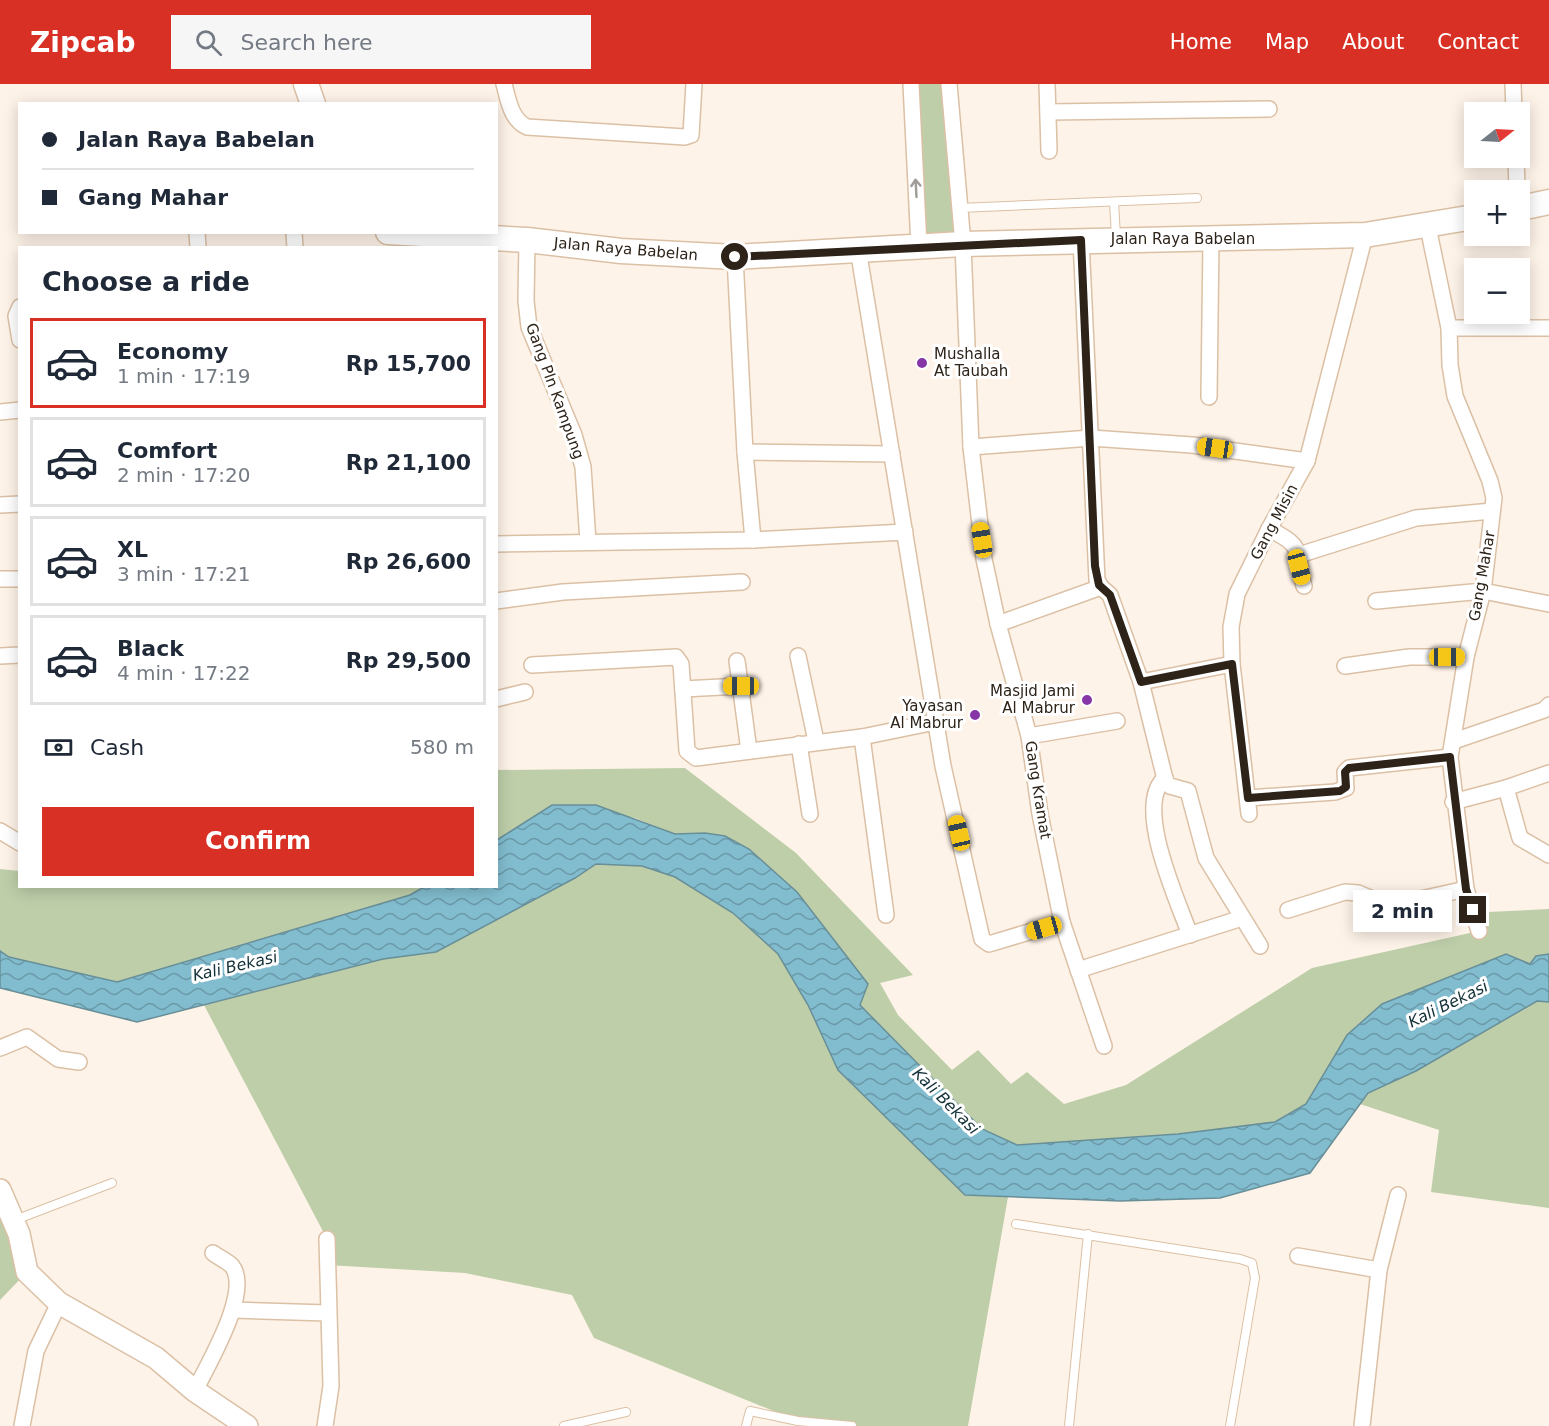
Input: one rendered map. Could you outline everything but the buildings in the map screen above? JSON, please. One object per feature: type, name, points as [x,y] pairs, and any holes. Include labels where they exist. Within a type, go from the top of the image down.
[{"type":"main road","points":[[306,84],[312,102]]},
{"type":"main road","points":[[1530,206],[1549,202]]},
{"type":"main road","name":"Jalan Raya Babelan","points":[[392,238],[527,240],[621,251],[735,257],[963,244],[1365,235],[1464,220]]},
{"type":"street","points":[[504,84],[515,117],[519,124],[527,127],[685,137],[691,135],[694,84]]},
{"type":"street","points":[[911,84],[919,246]]},
{"type":"street","name":"Gang Kramat","points":[[950,84],[963,244],[971,447],[984,560],[998,624],[1029,736],[1041,814],[1062,922],[1104,1047]]},
{"type":"street","points":[[1047,84],[1049,151]]},
{"type":"street","points":[[1513,84],[1514,102]]},
{"type":"street","points":[[1048,112],[1269,109]]},
{"type":"street","name":"Gang Mahar","points":[[1428,227],[1449,328],[1450,365],[1455,396],[1490,481],[1494,498],[1483,591],[1466,657],[1450,757],[1453,802],[1466,889],[1479,931]]},
{"type":"street","name":"Gang Misin","points":[[1249,814],[1232,664],[1232,627],[1237,594],[1269,529],[1307,461],[1365,235]]},
{"type":"street","name":"Gang Pln Kampung","points":[[527,240],[526,301],[529,327],[574,435],[582,467],[588,542]]},
{"type":"street","points":[[1081,240],[1095,566],[1101,587],[1110,595],[1141,682],[1165,778],[1170,786],[1188,790],[1203,851],[1260,946]]},
{"type":"street","points":[[1209,398],[1211,240]]},
{"type":"street","points":[[858,249],[943,766],[982,939],[989,944],[1062,922]]},
{"type":"street","points":[[735,257],[745,452],[753,540]]},
{"type":"street","points":[[18,312],[16,316],[18,328]]},
{"type":"street","points":[[1449,328],[1549,328]]},
{"type":"street","points":[[0,412],[18,410]]},
{"type":"street","points":[[971,447],[1091,438],[1192,445],[1307,461]]},
{"type":"street","points":[[745,452],[892,454]]},
{"type":"street","points":[[0,505],[18,504]]},
{"type":"street","points":[[1299,555],[1416,518],[1492,511]]},
{"type":"street","points":[[1269,529],[1296,545],[1304,586]]},
{"type":"street","points":[[498,544],[753,540],[905,532]]},
{"type":"street","points":[[0,579],[18,579]]},
{"type":"street","points":[[498,601],[563,592],[742,582]]},
{"type":"street","points":[[998,624],[1101,587]]},
{"type":"street","points":[[1376,601],[1483,591],[1549,604]]},
{"type":"street","points":[[0,656],[18,655]]},
{"type":"street","points":[[532,665],[672,656],[680,661],[686,747],[689,755],[696,758],[816,741],[862,737],[936,722]]},
{"type":"street","points":[[798,656],[816,741]]},
{"type":"street","points":[[1345,666],[1409,657],[1466,657]]},
{"type":"street","points":[[737,661],[749,751]]},
{"type":"street","points":[[1141,682],[1232,664]]},
{"type":"street","points":[[683,689],[741,686]]},
{"type":"street","points":[[498,699],[525,692]]},
{"type":"street","points":[[1454,741],[1544,710],[1549,705]]},
{"type":"street","points":[[1029,736],[1117,721]]},
{"type":"street","points":[[862,737],[886,915]]},
{"type":"street","points":[[800,744],[810,814]]},
{"type":"street","points":[[1248,798],[1340,791],[1346,787],[1345,772],[1349,768],[1450,757]]},
{"type":"street","points":[[1453,802],[1506,788],[1549,773]]},
{"type":"street","points":[[1165,778],[1155,796],[1155,830],[1190,934]]},
{"type":"street","points":[[1506,788],[1520,838],[1549,855]]},
{"type":"street","points":[[0,831],[18,842]]},
{"type":"street","points":[[1288,910],[1345,892],[1358,893],[1389,906],[1466,889]]},
{"type":"street","points":[[1078,970],[1242,918]]},
{"type":"street","points":[[0,1048],[27,1037],[58,1059],[79,1062]]},
{"type":"street","points":[[0,1190],[14,1221],[27,1272],[59,1303],[156,1358],[195,1391],[247,1426]]},
{"type":"street","points":[[1362,1426],[1379,1270],[1398,1195]]},
{"type":"street","points":[[325,1426],[331,1386],[327,1313],[327,1239]]},
{"type":"street","points":[[195,1391],[234,1310],[237,1283],[233,1267],[213,1252]]},
{"type":"street","points":[[1298,1256],[1379,1270]]},
{"type":"street","points":[[22,1426],[36,1351],[59,1303]]},
{"type":"street","points":[[234,1310],[327,1313]]},
{"type":"lane","points":[[959,208],[1197,198]]},
{"type":"lane","points":[[1114,202],[1116,239]]},
{"type":"lane","points":[[14,1221],[112,1183]]},
{"type":"lane","points":[[1016,1224],[1240,1259],[1252,1263],[1255,1278],[1230,1426]]},
{"type":"lane","points":[[1069,1426],[1088,1234]]},
{"type":"lane","points":[[746,1426],[750,1411],[798,1421],[852,1426]]},
{"type":"lane","points":[[564,1426],[626,1412]]},
{"type":"green space","points":[[911,84],[949,84],[963,244],[919,246]]},
{"type":"green space","points":[[685,768],[796,853],[913,975],[880,983],[898,1015],[952,1070],[978,1050],[1011,1084],[1027,1072],[1064,1104],[1126,1085],[1312,968],[1479,931],[1488,912],[1549,909],[1549,954],[1537,956],[1530,965],[1439,982],[1382,1004],[1347,1035],[1306,1104],[1275,1122],[1178,1134],[1017,1146],[982,1129],[860,1005],[867,984],[797,892],[749,849],[725,836],[705,833],[675,834],[635,818],[552,805],[498,839],[498,770]]},
{"type":"green space","points":[[619,863],[642,866],[675,877],[733,913],[778,954],[808,1005],[838,1070],[965,1195],[1008,1197],[968,1426],[852,1426],[798,1421],[594,1338],[572,1295],[465,1273],[327,1265],[327,1239],[204,1005],[383,959],[436,952],[575,878],[596,864]]},
{"type":"green space","points":[[0,869],[18,871],[18,888],[422,888],[410,895],[117,982],[9,957],[0,951]]},
{"type":"green space","points":[[1537,1001],[1549,1002],[1549,1208],[1431,1192],[1439,1130],[1360,1104],[1368,1093],[1416,1071]]},
{"type":"green space","points":[[0,1214],[27,1272],[0,1300]]},
{"type":"water","name":"Kali Bekasi","points":[[552,805],[596,805],[675,834],[705,833],[725,836],[749,849],[797,892],[868,984],[860,1005],[982,1129],[1017,1145],[1178,1134],[1275,1122],[1306,1104],[1347,1035],[1382,1004],[1506,954],[1530,964],[1536,956],[1549,954],[1549,1002],[1537,1001],[1416,1071],[1368,1093],[1310,1173],[1220,1198],[1120,1201],[965,1195],[838,1070],[808,1005],[778,954],[733,913],[675,877],[642,866],[596,864],[575,878],[436,952],[383,959],[137,1022],[0,988],[0,951],[9,957],[117,982],[410,895],[422,888],[498,888],[498,839]]},
{"type":"place","name":"Mushalla At Taubah","points":[[922,363]]},
{"type":"place","name":"Masjid Jami Al Mabrur","points":[[1087,700]]},
{"type":"place","name":"Yayasan Al Mabrur","points":[[975,715]]},
{"type":"route","points":[[735,257],[858,249],[1081,240],[1095,566],[1097,580],[1110,595],[1141,682],[1232,664],[1248,798],[1340,791],[1346,787],[1345,772],[1349,768],[1450,757],[1453,802],[1466,889],[1473,910]]}]
